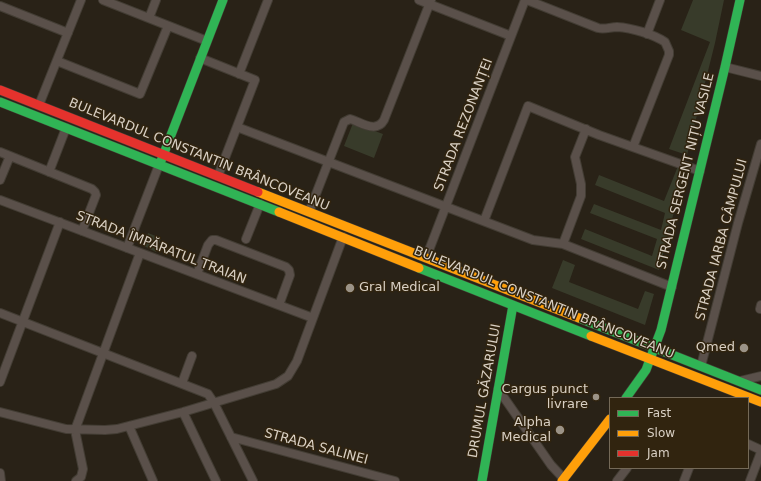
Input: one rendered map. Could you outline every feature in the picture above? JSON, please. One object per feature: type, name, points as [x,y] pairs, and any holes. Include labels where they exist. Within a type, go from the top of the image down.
[{"type":"main road","points":[[159,165],[223,0]]},
{"type":"main road","name":"STRADA SERGENT NIȚU VASILE","points":[[627,397],[644,373],[661,330],[740,0]]},
{"type":"main road","name":"BULEVARDUL CONSTANTIN BRÂNCOVEANU","points":[[0,90],[761,390]]},
{"type":"main road","name":"BULEVARDUL CONSTANTIN BRÂNCOVEANU","points":[[0,102],[748,397]]},
{"type":"main road","points":[[385,254],[388,244]]},
{"type":"main road","name":"DRUMUL GĂZARULUI","points":[[482,481],[513,305]]},
{"type":"main road","name":"BULEVARDUL CONSTANTIN BRÂNCOVEANU","points":[[749,397],[761,402]]},
{"type":"main road","points":[[563,480],[609,420]]},
{"type":"street","points":[[39,105],[81,0]]},
{"type":"street","points":[[103,0],[207,41]]},
{"type":"street","points":[[149,18],[156,0]]},
{"type":"street","points":[[239,74],[268,0]]},
{"type":"street","points":[[419,0],[431,2],[511,36]]},
{"type":"street","points":[[526,0],[547,4],[598,28],[606,29],[618,27],[647,34],[665,42],[669,55],[633,147]]},
{"type":"street","name":"STRADA REZONANȚEI","points":[[426,258],[526,0]]},
{"type":"street","points":[[647,34],[660,0]]},
{"type":"street","points":[[309,212],[346,120],[352,119],[373,127],[382,123],[431,2]]},
{"type":"street","points":[[0,6],[68,33]]},
{"type":"street","points":[[57,61],[140,94],[168,26]]},
{"type":"street","points":[[200,58],[255,80],[218,176]]},
{"type":"street","points":[[725,66],[761,76]]},
{"type":"street","points":[[484,221],[528,106],[633,147],[700,171]]},
{"type":"street","points":[[237,127],[533,240],[563,244],[672,287]]},
{"type":"street","points":[[49,172],[66,128]]},
{"type":"street","points":[[563,244],[581,196],[581,184],[575,158],[586,129]]},
{"type":"street","name":"STRADA IARBA CÂMPULUI","points":[[701,366],[736,230],[761,144]]},
{"type":"street","points":[[0,152],[92,189],[96,195],[82,231]]},
{"type":"street","points":[[0,180],[10,156]]},
{"type":"street","points":[[127,248],[159,165]]},
{"type":"street","name":"STRADA ÎMPĂRATUL TRAIAN","points":[[0,200],[313,318]]},
{"type":"street","points":[[246,239],[260,204]]},
{"type":"street","points":[[0,382],[60,222]]},
{"type":"street","points":[[0,412],[60,428],[75,430],[105,430],[129,426],[183,412],[270,387],[282,381],[288,376],[297,361],[343,237]]},
{"type":"street","points":[[197,274],[208,245],[212,240],[216,240],[286,267],[289,270],[290,275],[279,305]]},
{"type":"street","points":[[78,480],[84,469],[75,430],[140,253]]},
{"type":"street","points":[[0,312],[208,394],[253,481]]},
{"type":"street","points":[[182,383],[192,356]]},
{"type":"street","points":[[740,381],[761,376]]},
{"type":"street","points":[[498,389],[563,480]]},
{"type":"street","points":[[183,412],[216,481]]},
{"type":"street","points":[[129,426],[153,481]]},
{"type":"street","name":"STRADA SALINEI","points":[[231,437],[395,481]]},
{"type":"street","points":[[749,444],[761,450],[750,481]]},
{"type":"street","points":[[617,481],[627,469]]},
{"type":"street","points":[[684,481],[689,469]]},
{"type":"street","points":[[0,473],[1,481]]},
{"type":"green space","points":[[693,0],[724,0],[715,43],[687,155],[669,149],[710,42],[681,30]]},
{"type":"green space","points":[[353,123],[383,134],[374,158],[344,146]]},
{"type":"green space","points":[[678,166],[685,169],[659,270],[581,239],[585,229],[652,256],[657,239],[590,213],[594,204],[661,230],[665,213],[595,185],[599,175],[664,201]]},
{"type":"green space","points":[[148,233],[161,238],[156,252],[144,246]]},
{"type":"green space","points":[[563,260],[575,265],[569,282],[638,309],[645,291],[654,294],[645,325],[552,288]]},
{"type":"traffic: fast","points":[[161,161],[223,0]]},
{"type":"traffic: fast","points":[[627,397],[646,370],[661,330],[740,0]]},
{"type":"traffic: fast","points":[[0,102],[279,212]]},
{"type":"traffic: fast","points":[[419,268],[591,336]]},
{"type":"traffic: fast","points":[[482,481],[513,305]]},
{"type":"traffic: fast","points":[[579,318],[761,390]]},
{"type":"traffic: slow","points":[[258,192],[579,318]]},
{"type":"traffic: slow","points":[[279,212],[419,268]]},
{"type":"traffic: slow","points":[[591,336],[748,397]]},
{"type":"traffic: slow","points":[[749,397],[761,402]]},
{"type":"traffic: slow","points":[[562,481],[609,420]]},
{"type":"traffic: jam","points":[[0,90],[258,192]]},
{"type":"place","name":"Gral Medical","points":[[350,288]]},
{"type":"place","name":"Qmed","points":[[744,348]]},
{"type":"place","name":"Cargus punct livrare","points":[[596,397]]},
{"type":"place","name":"Alpha Medical","points":[[560,430]]}]
